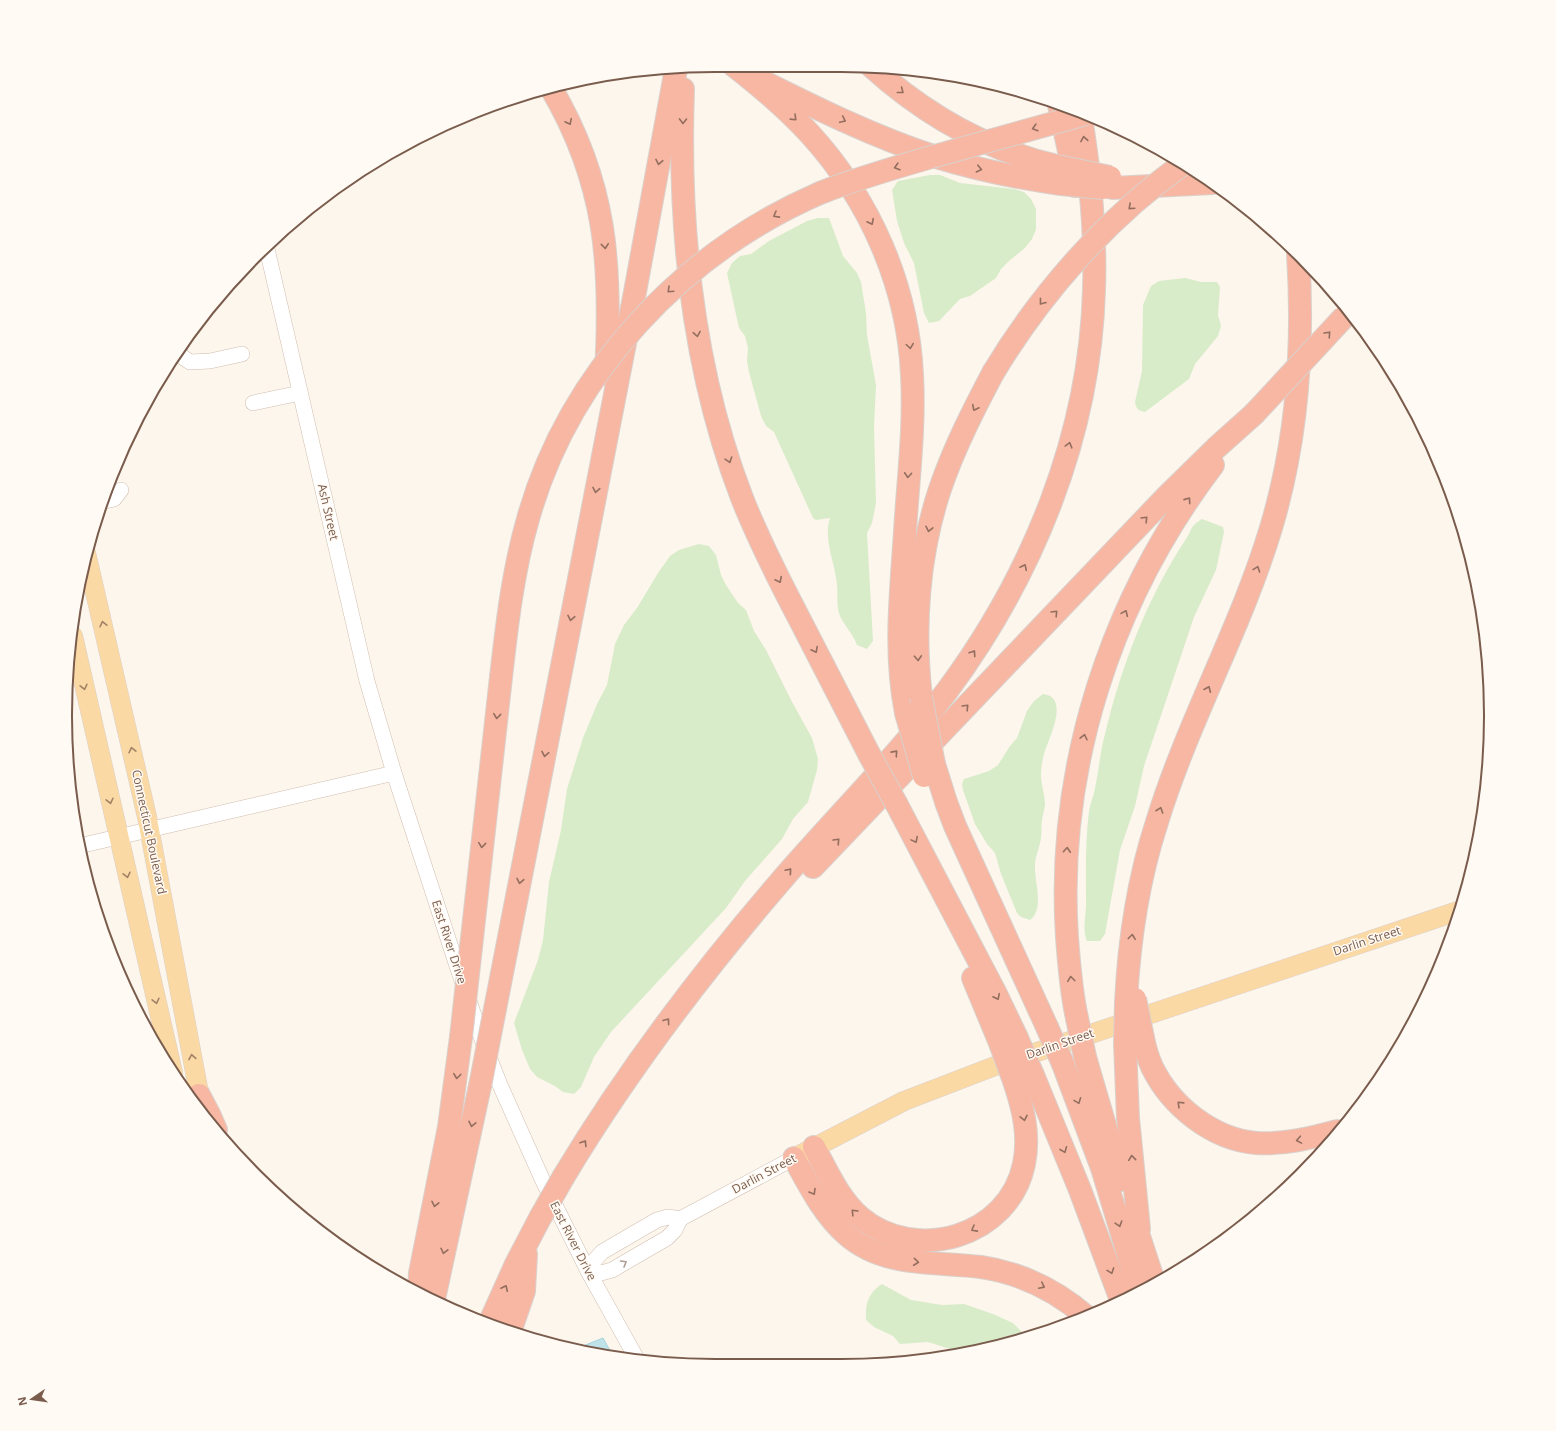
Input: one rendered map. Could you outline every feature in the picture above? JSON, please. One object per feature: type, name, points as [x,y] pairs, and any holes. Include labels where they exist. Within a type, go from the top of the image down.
[{"type":"highway","points":[[741,72],[797,121],[838,168],[861,203],[877,234],[890,266],[901,303],[911,352],[913,391],[899,624],[901,678],[906,713],[917,754],[929,770]]},
{"type":"highway","points":[[747,72],[853,124],[918,151],[969,167],[1010,176],[1059,175],[1111,182],[1161,186],[1203,184]]},
{"type":"highway","points":[[435,1295],[480,1086],[675,73]]},
{"type":"highway","points":[[684,73],[683,180],[686,241],[696,328],[703,368],[738,488],[757,534],[788,598],[941,888],[979,993],[1008,1041],[1023,1078],[1083,1196],[1119,1296]]},
{"type":"highway","points":[[879,73],[917,104],[958,128],[1010,153],[1034,161],[1059,175]]},
{"type":"highway","points":[[554,93],[572,128],[586,162],[599,206],[605,238],[608,302],[603,452]]},
{"type":"highway","points":[[1060,111],[1070,156],[1077,202],[1088,359]]},
{"type":"highway","points":[[419,1287],[420,1274],[449,1127],[461,1037],[509,608],[518,557],[529,513],[544,472],[565,428],[598,373],[624,339],[659,301],[699,266],[739,237],[779,213],[816,195],[873,174],[1076,117]]},
{"type":"highway","points":[[492,1318],[526,1244],[540,1218],[586,1139],[636,1065],[673,1013],[710,966],[781,881],[923,720],[962,670],[993,623],[1020,575],[1038,536],[1065,462],[1077,417],[1088,359],[1094,292],[1094,221],[1081,119]]},
{"type":"highway","points":[[1138,1286],[1102,1168],[1063,1064],[1001,925],[957,847],[939,811],[929,770],[928,737],[921,696],[918,656],[919,608],[924,558],[932,517],[940,489],[972,412],[993,373],[1032,316],[1077,261],[1129,208],[1178,168]]},
{"type":"highway","points":[[1287,251],[1300,327]]},
{"type":"highway","points":[[1140,1238],[1128,1118],[1134,1041],[1127,976],[1139,891],[1157,820],[1182,752],[1264,551],[1275,515],[1295,419],[1299,378],[1300,327],[1298,262]]},
{"type":"highway","points":[[1153,1278],[1085,1057],[1077,1018],[1068,950],[1066,910],[1066,863],[1074,788],[1094,698],[1119,628],[1153,556],[1204,476],[1254,414],[1345,316]]},
{"type":"highway","points":[[710,966],[733,951],[752,934],[846,832],[1161,502],[1216,448],[1254,414]]},
{"type":"highway","points":[[1134,1041],[1151,1064],[1166,1090],[1194,1117],[1217,1132],[1247,1142],[1267,1143],[1296,1141],[1330,1133]]},
{"type":"highway","points":[[814,1147],[845,1201],[861,1218],[873,1227],[893,1236],[915,1240],[938,1240],[959,1236],[978,1227],[996,1213],[1011,1194],[1021,1175],[1025,1156],[1026,1131],[1023,1113],[1023,1078]]},
{"type":"highway","points":[[794,1158],[827,1213],[847,1235],[862,1245],[882,1255],[897,1259],[980,1267],[1010,1274],[1043,1286],[1063,1298],[1081,1312]]},
{"type":"highway","points":[[512,1326],[524,1291],[526,1244]]},
{"type":"main road","name":"Connecticut Boulevard","points":[[90,567],[149,829],[200,1101]]},
{"type":"main road","points":[[76,649],[169,1055]]},
{"type":"main road","name":"Darlin Street","points":[[794,1158],[904,1101],[995,1066],[1453,913]]},
{"type":"street","name":"Ash Street","points":[[267,254],[367,681],[394,773]]},
{"type":"street","points":[[182,355],[190,362],[210,362],[242,354]]},
{"type":"street","points":[[253,403],[300,393]]},
{"type":"street","points":[[109,500],[114,499],[121,490]]},
{"type":"street","points":[[85,844],[394,773]]},
{"type":"street","name":"East River Drive","points":[[394,773],[483,1042],[518,1125],[564,1226],[634,1353]]},
{"type":"street","name":"Darlin Street","points":[[680,1219],[675,1230],[667,1238],[612,1270],[601,1273],[588,1272],[594,1261],[602,1252],[658,1220],[668,1218],[680,1219],[794,1158]]},
{"type":"green space","points":[[930,175],[940,175],[960,183],[1014,189],[1024,192],[1031,199],[1036,209],[1036,229],[1032,239],[1025,248],[1001,269],[996,278],[970,296],[960,299],[939,321],[929,323],[924,313],[914,263],[904,243],[897,221],[892,190],[898,181]]},
{"type":"green space","points":[[818,218],[829,218],[843,256],[857,273],[861,282],[866,313],[867,335],[876,385],[874,427],[876,503],[872,523],[867,533],[873,641],[867,649],[857,645],[840,616],[836,576],[828,535],[830,518],[816,520],[813,518],[774,432],[766,426],[761,416],[749,372],[747,361],[748,348],[745,336],[739,328],[727,273],[732,263],[740,256],[751,254],[769,241],[807,221]]},
{"type":"green space","points":[[1185,278],[1201,282],[1217,282],[1220,287],[1218,315],[1221,326],[1218,336],[1195,364],[1189,379],[1145,412],[1141,411],[1137,408],[1135,402],[1142,371],[1143,305],[1151,286],[1159,281]]},
{"type":"green space","points":[[1202,519],[1223,527],[1224,532],[1216,570],[1194,617],[1144,766],[1135,806],[1120,850],[1105,934],[1100,941],[1087,941],[1084,928],[1088,823],[1102,748],[1119,683],[1137,633],[1160,584],[1192,528]]},
{"type":"green space","points":[[699,544],[709,546],[716,555],[721,575],[726,585],[738,603],[746,610],[754,631],[766,650],[812,738],[818,759],[817,770],[808,802],[793,819],[782,839],[745,881],[726,908],[611,1032],[594,1057],[581,1087],[574,1094],[563,1092],[537,1077],[530,1069],[522,1050],[514,1023],[538,960],[543,940],[549,882],[561,830],[567,789],[583,738],[597,704],[607,685],[615,644],[624,625],[637,608],[670,556],[679,550]]},
{"type":"green space","points":[[1043,694],[1051,697],[1056,703],[1057,711],[1056,720],[1042,764],[1041,779],[1045,805],[1040,841],[1035,862],[1038,902],[1037,909],[1030,920],[1021,917],[1017,913],[1001,874],[995,853],[987,844],[975,824],[962,784],[964,779],[989,771],[998,765],[1017,738],[1027,711],[1034,701]]},
{"type":"green space","points":[[882,1284],[911,1300],[942,1305],[964,1304],[1013,1323],[1022,1332],[966,1347],[951,1349],[928,1342],[900,1344],[893,1336],[874,1327],[866,1320],[868,1299],[877,1287]]},
{"type":"water","points":[[603,1338],[610,1350],[590,1347],[584,1346]]}]
